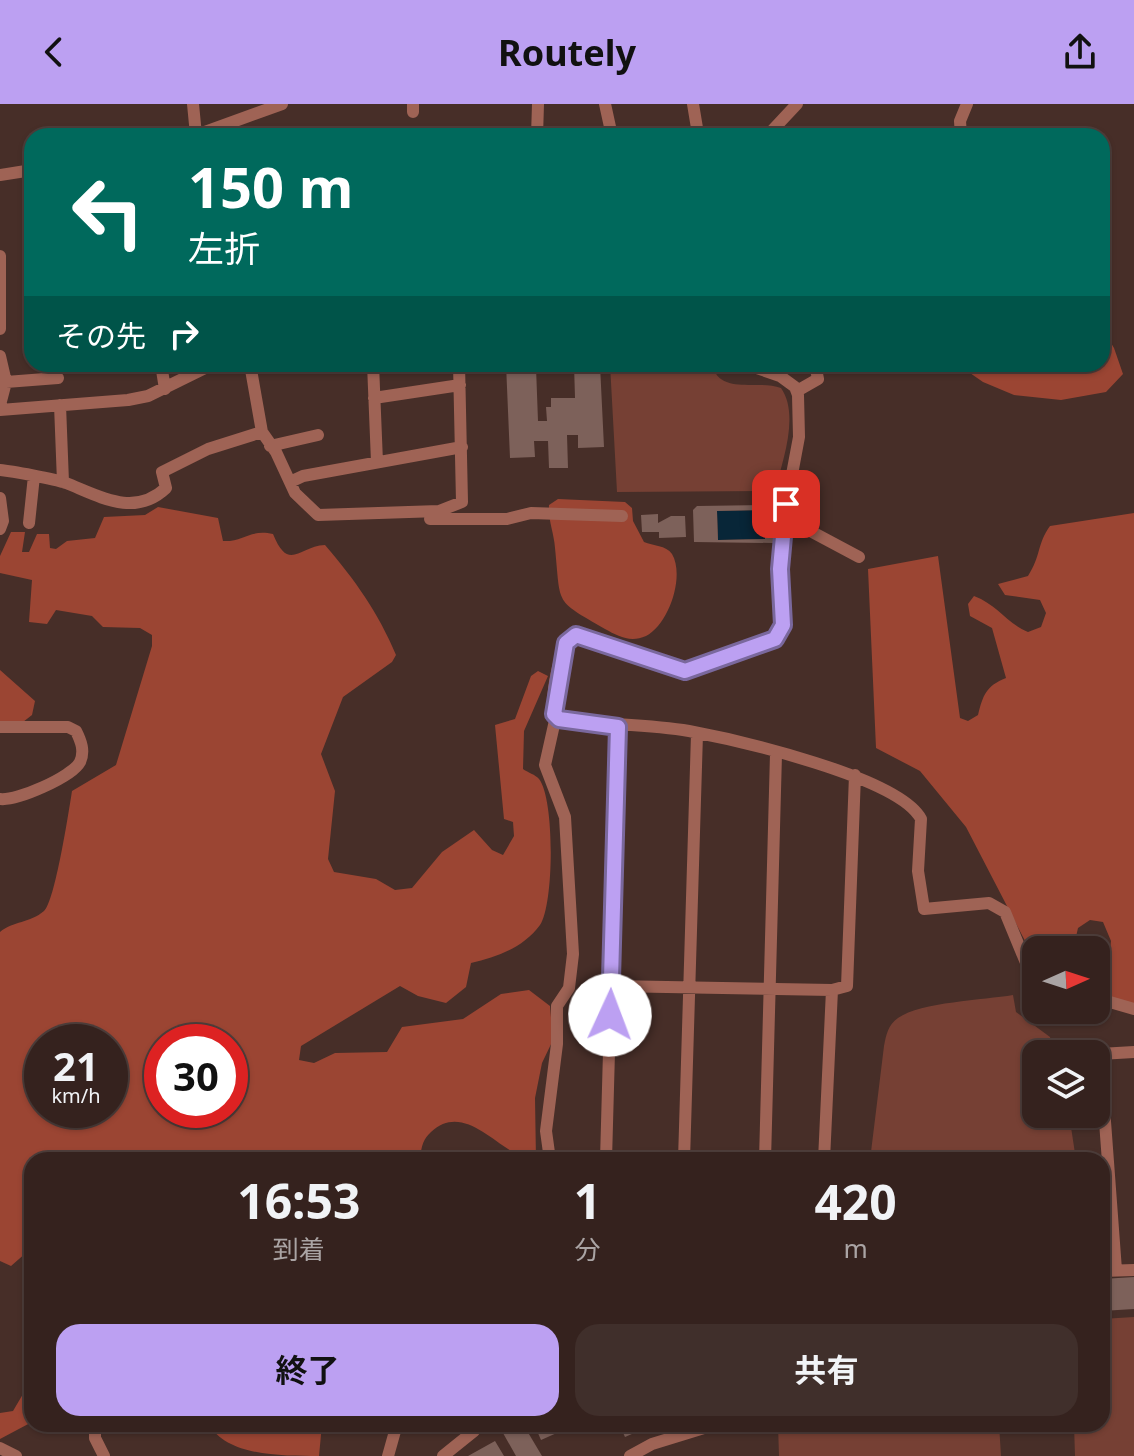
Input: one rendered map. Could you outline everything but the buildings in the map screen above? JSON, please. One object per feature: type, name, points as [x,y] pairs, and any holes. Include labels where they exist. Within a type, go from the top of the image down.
[{"type":"street","points":[[193,104],[194,128]]},
{"type":"street","points":[[217,128],[282,104]]},
{"type":"street","points":[[537,128],[538,104]]},
{"type":"street","points":[[605,104],[610,128]]},
{"type":"street","points":[[693,104],[697,128]]},
{"type":"street","points":[[774,128],[797,104]]},
{"type":"street","points":[[960,128],[967,104]]},
{"type":"street","points":[[0,175],[24,171]]},
{"type":"street","points":[[0,256],[0,329]]},
{"type":"street","points":[[0,356],[6,382],[0,408],[128,400],[165,389],[198,372]]},
{"type":"street","points":[[162,372],[165,389]]},
{"type":"street","points":[[251,372],[262,432],[295,493],[318,515],[448,510],[462,502],[459,372]]},
{"type":"street","points":[[373,372],[377,462]]},
{"type":"street","points":[[549,1152],[546,1131],[557,1044],[557,1006],[569,988],[573,954],[565,817],[545,765],[556,716],[553,708],[566,643],[576,635],[685,671],[775,639],[783,625],[780,569],[784,517],[799,437],[797,391],[780,376],[768,372]]},
{"type":"street","points":[[797,391],[818,379],[817,372]]},
{"type":"street","points":[[6,382],[58,378]]},
{"type":"street","points":[[374,398],[460,385]]},
{"type":"street","points":[[60,405],[63,482]]},
{"type":"street","points":[[0,470],[63,482],[105,501],[130,503],[148,499],[166,488],[162,472],[208,449],[262,432]]},
{"type":"street","points":[[270,446],[318,435]]},
{"type":"street","points":[[290,482],[303,476],[462,447]]},
{"type":"street","points":[[29,523],[34,476]]},
{"type":"street","points":[[0,503],[3,521],[0,529]]},
{"type":"street","points":[[413,512],[425,519],[507,519],[515,514],[531,513],[622,516]]},
{"type":"street","points":[[784,517],[859,557]]},
{"type":"street","points":[[556,716],[618,727],[697,734],[855,775],[901,798],[921,819],[918,871],[924,909],[989,903],[998,906],[1005,912],[1022,953]]},
{"type":"street","points":[[0,727],[68,727],[76,731],[83,750],[77,767],[67,774],[18,798],[0,799]]},
{"type":"street","points":[[606,1152],[618,727]]},
{"type":"street","points":[[684,1152],[697,734]]},
{"type":"street","points":[[765,1152],[776,754]]},
{"type":"street","points":[[611,986],[832,990],[847,986],[855,775]]},
{"type":"street","points":[[824,1152],[832,990]]},
{"type":"street","points":[[1110,1002],[1134,1009]]},
{"type":"street","points":[[1107,1152],[1100,1054],[1134,1052]]},
{"type":"street","points":[[1110,1189],[1116,1270]]},
{"type":"street","points":[[1110,1270],[1134,1270]]},
{"type":"street","points":[[95,1432],[104,1456]]},
{"type":"street","points":[[388,1456],[395,1432]]},
{"type":"street","points":[[443,1456],[473,1432]]},
{"type":"street","points":[[630,1456],[652,1444],[691,1432]]},
{"type":"street","points":[[0,1448],[16,1456]]},
{"type":"shaded area","points":[[1110,341],[1123,374],[1106,392],[1061,400],[1014,395],[969,372],[1110,372]]},
{"type":"shaded area","points":[[610,372],[715,372],[722,380],[731,383],[781,388],[789,411],[789,425],[775,491],[617,492]]},
{"type":"shaded area","points":[[558,499],[625,502],[632,508],[633,521],[644,542],[663,547],[672,554],[677,574],[672,599],[662,621],[646,636],[629,639],[615,634],[568,606],[563,599],[549,511],[549,505]]},
{"type":"shaded area","points":[[158,507],[218,518],[223,541],[258,533],[273,534],[279,546],[290,555],[325,545],[356,584],[382,625],[396,655],[392,662],[343,697],[321,754],[335,791],[328,859],[334,872],[376,879],[395,890],[412,888],[442,852],[474,830],[492,850],[503,855],[514,836],[513,822],[504,819],[495,725],[515,719],[531,676],[538,671],[548,676],[524,731],[523,769],[538,778],[544,790],[550,829],[548,897],[540,925],[526,940],[509,950],[471,963],[466,987],[446,1003],[418,996],[400,986],[301,1046],[299,1060],[314,1063],[335,1053],[387,1052],[402,1027],[463,1019],[501,994],[529,990],[550,1006],[553,1040],[542,1063],[535,1098],[536,1152],[513,1152],[485,1133],[458,1122],[445,1123],[431,1132],[421,1152],[24,1152],[24,1255],[11,1266],[0,1261],[0,932],[39,915],[48,904],[61,855],[72,791],[116,765],[152,646],[152,635],[140,628],[103,627],[92,616],[56,610],[47,624],[29,622],[32,580],[0,573],[0,556],[11,532],[25,532],[22,552],[29,552],[37,534],[49,534],[50,548],[56,549],[67,541],[95,538],[104,517],[145,515]]},
{"type":"shaded area","points":[[1134,513],[1134,1005],[1110,997],[1111,941],[1103,922],[1090,920],[1078,928],[1076,936],[1023,936],[966,827],[920,771],[876,748],[868,569],[938,556],[960,718],[968,721],[978,715],[990,688],[1006,678],[992,628],[970,616],[968,604],[974,596],[1028,632],[1041,627],[1046,613],[1040,600],[1005,595],[998,584],[1028,576],[1050,526]]},
{"type":"shaded area","points":[[0,670],[35,701],[32,715],[14,729],[0,731]]},
{"type":"shaded area","points":[[1013,995],[1022,1024],[1032,1024],[1051,1040],[1022,1040],[1022,1128],[1071,1128],[1075,1152],[871,1152],[887,1034],[898,1018],[922,1008]]},
{"type":"shaded area","points":[[1134,1317],[1134,1456],[1075,1456],[1074,1432],[1110,1432],[1110,1318]]},
{"type":"shaded area","points":[[24,1390],[24,1426],[0,1439],[0,1413],[13,1411]]},
{"type":"shaded area","points":[[215,1432],[321,1432],[319,1456],[256,1452]]},
{"type":"shaded area","points":[[778,1432],[1000,1432],[1001,1456],[779,1456]]},
{"type":"water","points":[[764,510],[765,539],[718,540],[717,511]]},
{"type":"route","points":[[610,1015],[618,727],[559,719],[554,714],[566,643],[571,637],[583,636],[616,650],[685,671],[775,639],[781,634],[783,625],[780,569],[786,504]]}]
